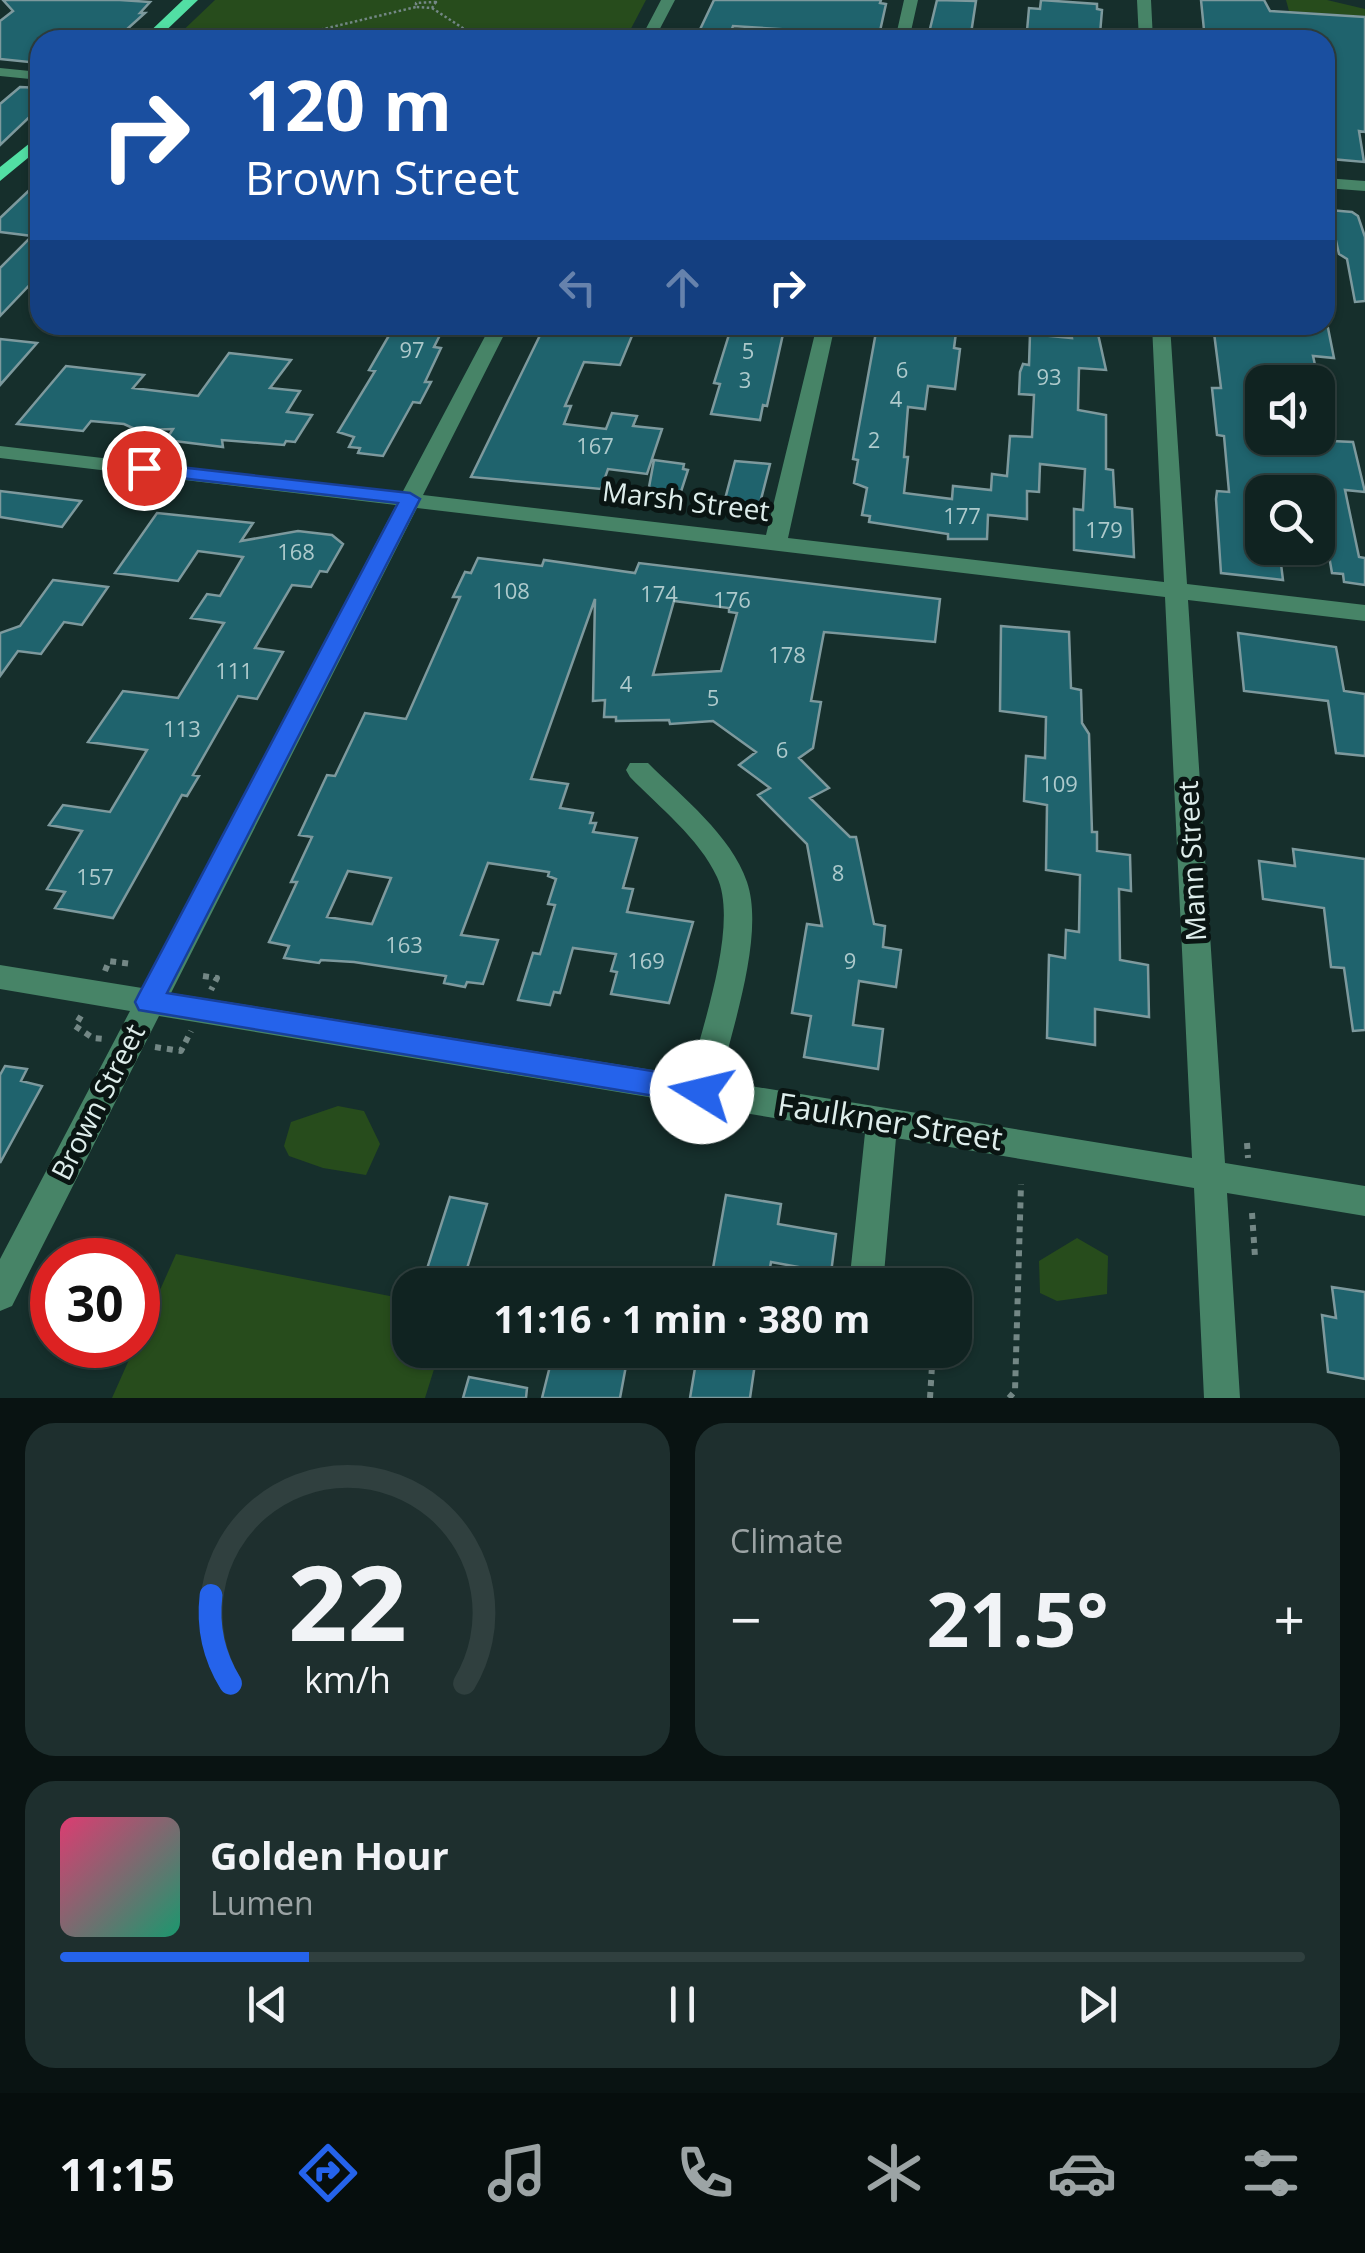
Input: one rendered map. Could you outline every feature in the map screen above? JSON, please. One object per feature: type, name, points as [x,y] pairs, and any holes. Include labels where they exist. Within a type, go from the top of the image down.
[{"type":"main road","points":[[159,30],[192,0]]},
{"type":"main road","points":[[0,176],[30,149]]},
{"type":"street","points":[[652,30],[668,0]]},
{"type":"street","points":[[904,30],[911,0]]},
{"type":"street","points":[[1144,0],[1146,30]]},
{"type":"street","points":[[0,72],[30,75]]},
{"type":"street","points":[[1335,184],[1365,186]]},
{"type":"street","name":"Brown Street","points":[[0,1294],[495,335]]},
{"type":"street","points":[[776,542],[824,335]]},
{"type":"street","name":"Mann Street","points":[[1161,335],[1222,1398]]},
{"type":"street","name":"Marsh Street","points":[[0,452],[1365,614]]},
{"type":"street","points":[[639,770],[717,856],[734,882],[740,914],[702,1092]]},
{"type":"street","name":"Faulkner Street","points":[[0,977],[1365,1201]]},
{"type":"street","points":[[868,1268],[882,1121]]},
{"type":"path","points":[[416,6],[421,0],[444,0]]},
{"type":"path","points":[[432,8],[436,2]]},
{"type":"path","points":[[318,30],[416,6],[432,8],[465,30]]},
{"type":"path","points":[[102,975],[110,961],[132,964]]},
{"type":"path","points":[[202,976],[217,978],[211,990]]},
{"type":"path","points":[[82,1014],[76,1026],[104,1039]]},
{"type":"path","points":[[152,1047],[181,1051],[190,1032]]},
{"type":"path","points":[[1009,1398],[1015,1391],[1021,1184]]},
{"type":"path","points":[[1252,1213],[1255,1257]]},
{"type":"path","points":[[930,1398],[932,1368]]},
{"type":"green space","points":[[215,0],[646,0],[630,30],[184,30]]},
{"type":"green space","points":[[1286,0],[1327,0],[1365,9],[1365,16],[1289,11]]},
{"type":"green space","points":[[338,1106],[364,1111],[380,1144],[366,1175],[323,1168],[289,1156],[284,1146],[291,1122]]},
{"type":"green space","points":[[1077,1238],[1108,1256],[1107,1294],[1057,1301],[1040,1293],[1039,1261]]},
{"type":"green space","points":[[176,1254],[392,1296],[392,1368],[434,1368],[425,1398],[112,1398],[125,1368],[160,1368],[160,1290]]},
{"type":"building","points":[[3,0],[150,2],[140,13],[145,13],[126,30],[30,30],[29,62],[0,59],[0,21],[13,11]]},
{"type":"building","points":[[714,0],[881,0],[886,4],[880,30],[733,26],[732,30],[700,30]]},
{"type":"building","points":[[937,0],[976,1],[972,30],[930,30]]},
{"type":"building","points":[[1041,0],[1097,4],[1097,9],[1102,10],[1100,30],[1027,30],[1029,8],[1040,9]]},
{"type":"building","points":[[1201,0],[1264,0],[1270,11],[1365,17],[1365,132],[1359,131],[1364,162],[1335,159],[1335,30],[1204,30]]},
{"type":"building","points":[[20,87],[30,88],[30,116],[0,145],[0,104]]},
{"type":"building","points":[[30,190],[30,236],[0,232],[0,218]]},
{"type":"building","points":[[1335,211],[1352,212],[1358,216],[1365,237],[1365,301],[1355,302],[1347,259],[1339,254]]},
{"type":"building","points":[[30,238],[30,284],[0,316],[0,268]]},
{"type":"building","points":[[389,335],[440,335],[434,347],[441,348],[425,382],[431,382],[420,403],[413,402],[383,456],[358,453],[360,448],[349,447],[354,437],[338,432],[375,371],[369,370]]},
{"type":"building","points":[[540,335],[632,335],[620,365],[584,362],[565,406],[571,406],[564,424],[606,429],[612,413],[637,416],[633,426],[662,429],[647,474],[608,469],[601,489],[471,477]]},
{"type":"building","points":[[729,335],[783,335],[767,406],[763,405],[760,420],[711,414],[720,384],[714,383]]},
{"type":"building","points":[[875,335],[956,335],[954,348],[960,349],[955,389],[928,386],[925,409],[908,407],[904,457],[908,457],[904,493],[952,499],[953,486],[991,490],[992,474],[1007,476],[1010,436],[1032,437],[1034,395],[1019,394],[1020,372],[1023,364],[1029,365],[1030,335],[1072,338],[1072,335],[1098,335],[1106,370],[1079,368],[1078,410],[1106,415],[1106,469],[1113,470],[1115,507],[1132,509],[1134,557],[1074,550],[1074,509],[1083,510],[1085,469],[1040,464],[1039,492],[1027,491],[1027,519],[988,515],[987,539],[948,539],[948,534],[869,522],[870,516],[862,515],[867,488],[854,483],[858,460],[853,459]]},
{"type":"building","points":[[1214,335],[1329,335],[1334,358],[1313,356],[1315,365],[1245,365],[1245,455],[1335,455],[1335,441],[1353,442],[1365,492],[1345,490],[1359,557],[1365,558],[1365,585],[1344,582],[1343,574],[1332,573],[1335,475],[1245,475],[1245,565],[1281,565],[1283,580],[1221,573],[1216,499],[1217,491],[1229,492],[1224,436],[1217,435],[1212,388],[1221,388]]},
{"type":"building","points":[[0,339],[37,343],[0,385]]},
{"type":"building","points":[[229,353],[291,360],[270,388],[300,391],[287,412],[312,415],[295,442],[286,441],[284,445],[222,440],[223,447],[166,440],[173,429],[137,430],[124,424],[91,421],[83,431],[17,424],[66,366],[144,375],[133,388],[198,396]]},
{"type":"building","points":[[654,460],[684,464],[683,469],[688,470],[678,501],[647,498]]},
{"type":"building","points":[[735,461],[770,464],[758,511],[723,507]]},
{"type":"building","points":[[0,491],[81,501],[62,527],[0,517]]},
{"type":"building","points":[[157,513],[253,523],[241,541],[298,531],[332,535],[343,544],[327,572],[320,571],[311,587],[292,585],[255,648],[283,652],[257,699],[238,696],[193,775],[199,776],[187,796],[182,795],[113,918],[55,908],[65,892],[47,889],[82,831],[49,825],[63,805],[110,812],[147,750],[88,742],[123,691],[178,698],[224,623],[191,618],[207,594],[220,596],[243,557],[198,551],[178,581],[115,573]]},
{"type":"building","points":[[478,558],[542,566],[544,560],[635,573],[639,563],[940,599],[935,642],[824,632],[811,701],[821,702],[813,748],[799,758],[829,788],[810,798],[850,837],[856,837],[874,924],[885,926],[883,947],[901,950],[896,987],[859,981],[853,1025],[883,1029],[878,1069],[804,1057],[811,1016],[792,1013],[807,924],[822,926],[807,844],[758,795],[770,788],[739,765],[756,752],[713,721],[670,724],[669,720],[616,721],[616,717],[604,717],[605,700],[593,701],[595,599],[531,779],[568,784],[560,808],[593,813],[593,832],[637,838],[623,888],[633,889],[627,912],[693,922],[669,1003],[611,994],[617,972],[611,971],[616,954],[573,948],[560,993],[554,992],[550,1005],[518,1000],[533,953],[540,954],[555,905],[548,904],[556,879],[548,876],[549,872],[488,863],[461,935],[498,940],[483,984],[467,982],[465,987],[444,983],[446,976],[354,962],[284,958],[289,946],[269,942],[297,882],[291,882],[312,837],[299,835],[327,775],[335,776],[365,713],[406,719],[460,597],[453,597],[465,572],[471,573]],"holes":[[[674,601],[729,608],[729,612],[737,613],[721,671],[653,675]],[[348,871],[391,878],[372,924],[327,917]]]},
{"type":"building","points":[[53,580],[108,587],[82,625],[64,622],[41,654],[18,651],[0,676],[0,633],[20,626]]},
{"type":"building","points":[[1001,626],[1069,632],[1071,688],[1081,690],[1082,723],[1089,734],[1092,832],[1097,832],[1097,851],[1130,855],[1131,891],[1119,889],[1120,960],[1148,965],[1149,1017],[1095,1009],[1095,1045],[1047,1038],[1049,955],[1065,958],[1066,930],[1079,932],[1080,875],[1046,870],[1047,805],[1024,801],[1026,756],[1045,758],[1046,717],[1000,711]]},
{"type":"building","points":[[1238,633],[1336,647],[1344,691],[1365,694],[1365,756],[1336,753],[1328,701],[1244,691]]},
{"type":"building","points":[[1293,849],[1365,859],[1365,1030],[1353,1031],[1344,968],[1331,967],[1324,908],[1263,899],[1259,861],[1295,866]]},
{"type":"building","points":[[5,1066],[27,1069],[21,1081],[42,1086],[0,1163],[0,1075]]},
{"type":"building","points":[[726,1195],[781,1204],[778,1224],[836,1234],[832,1268],[771,1262],[770,1268],[713,1268]]},
{"type":"building","points":[[450,1197],[487,1204],[467,1268],[427,1268]]},
{"type":"building","points":[[1332,1287],[1365,1292],[1365,1379],[1328,1372],[1322,1315],[1336,1318]]},
{"type":"building","points":[[550,1368],[626,1368],[620,1398],[542,1398]]},
{"type":"building","points":[[695,1368],[754,1368],[750,1398],[690,1398]]},
{"type":"building","points":[[469,1377],[527,1388],[526,1398],[463,1398]]},
{"type":"route","points":[[144,468],[410,499],[149,1002],[702,1092]]}]
